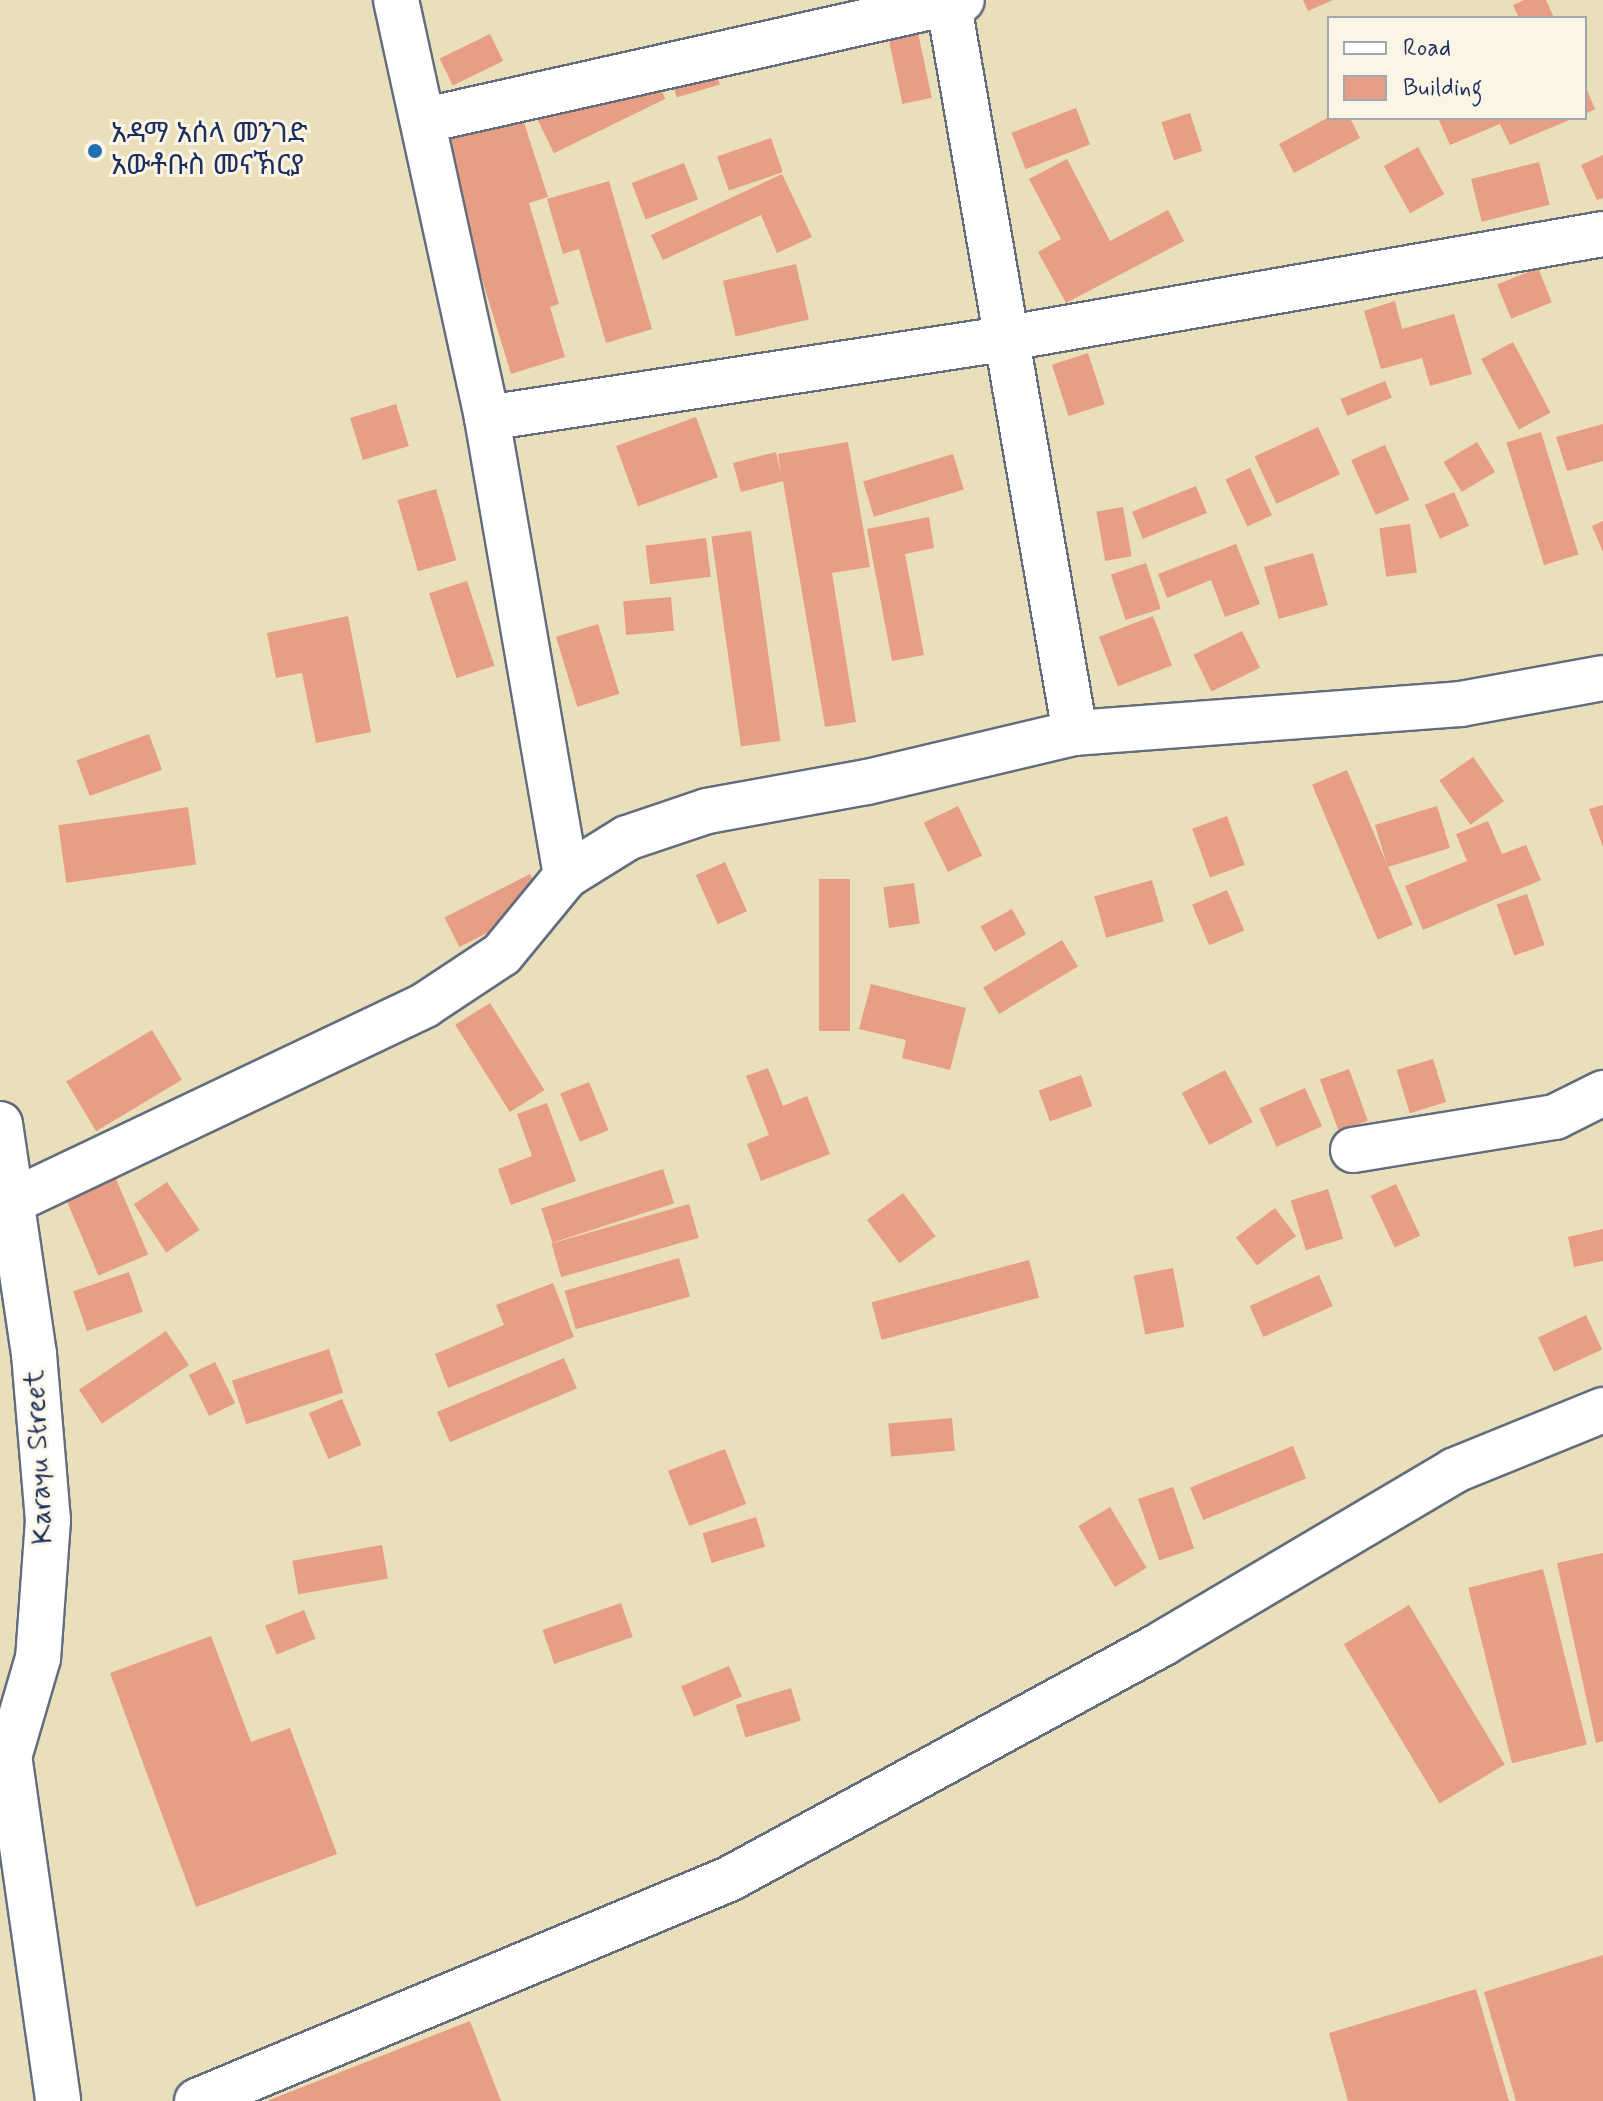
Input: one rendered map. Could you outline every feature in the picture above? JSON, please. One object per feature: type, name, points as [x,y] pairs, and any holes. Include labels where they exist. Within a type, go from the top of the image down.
[{"type":"street","points":[[396,0],[426,120],[487,418],[566,876]]},
{"type":"street","points":[[426,120],[953,1],[1003,339],[1075,733]]},
{"type":"street","points":[[487,418],[1003,339],[1603,234]]},
{"type":"street","points":[[13,1201],[425,1005],[502,954],[566,876],[627,838],[707,811],[867,782],[1075,733],[1461,704],[1603,678]]},
{"type":"street","points":[[1353,1150],[1555,1117],[1603,1093]]},
{"type":"street","name":"Karayu Street","points":[[0,1124],[34,1354],[48,1520],[38,1658],[3,1767]]},
{"type":"street","points":[[197,2101],[729,1879],[1163,1643],[1455,1470],[1603,1410]]},
{"type":"street","points":[[3,1767],[58,2101]]},
{"type":"building","points":[[911,0],[932,98],[902,104],[882,6]]},
{"type":"building","points":[[1303,0],[1333,0],[1308,11]]},
{"type":"building","points":[[1524,0],[1546,0],[1553,16],[1518,16],[1513,5]]},
{"type":"building","points":[[490,34],[503,61],[453,86],[440,59]]},
{"type":"building","points":[[709,49],[720,84],[677,98],[666,62]]},
{"type":"building","points":[[643,53],[665,99],[554,153],[532,107]]},
{"type":"building","points":[[1587,90],[1595,109],[1587,113]]},
{"type":"building","points":[[516,98],[548,197],[529,203],[559,304],[550,307],[565,357],[511,374],[434,122]]},
{"type":"building","points":[[1076,108],[1090,144],[1026,169],[1012,133]]},
{"type":"building","points":[[1190,113],[1202,151],[1174,160],[1161,122]]},
{"type":"building","points":[[1327,118],[1351,120],[1360,138],[1294,173],[1279,144]]},
{"type":"building","points":[[1439,120],[1569,120],[1510,145],[1500,124],[1450,145]]},
{"type":"building","points":[[771,138],[783,172],[729,191],[717,157]]},
{"type":"building","points":[[1418,147],[1444,194],[1410,213],[1384,166]]},
{"type":"building","points":[[1603,155],[1603,198],[1597,200],[1581,165]]},
{"type":"building","points":[[1067,159],[1110,241],[1168,210],[1184,241],[1066,303],[1038,252],[1061,239],[1029,179]]},
{"type":"building","points":[[1539,162],[1550,205],[1482,222],[1471,179]]},
{"type":"building","points":[[684,163],[698,199],[646,219],[632,183]]},
{"type":"building","points":[[782,174],[812,237],[777,253],[761,215],[663,260],[651,235]]},
{"type":"building","points":[[609,181],[652,329],[606,343],[579,249],[563,254],[547,199]]},
{"type":"building","points":[[796,264],[809,320],[736,336],[723,281]]},
{"type":"building","points":[[1538,268],[1552,302],[1511,319],[1497,284]]},
{"type":"building","points":[[1395,301],[1402,329],[1454,314],[1472,374],[1430,386],[1422,358],[1381,369],[1364,311]]},
{"type":"building","points":[[1513,342],[1551,413],[1519,430],[1481,359]]},
{"type":"building","points":[[1088,353],[1105,404],[1069,416],[1052,365]]},
{"type":"building","points":[[1385,381],[1392,398],[1347,416],[1340,399]]},
{"type":"building","points":[[396,404],[409,446],[363,460],[350,418]]},
{"type":"building","points":[[696,417],[718,477],[638,506],[616,446]]},
{"type":"building","points":[[1603,424],[1603,461],[1567,471],[1556,437]]},
{"type":"building","points":[[1318,427],[1340,474],[1277,504],[1255,457]]},
{"type":"building","points":[[1541,432],[1578,554],[1544,565],[1507,443]]},
{"type":"building","points":[[848,442],[870,567],[832,573],[856,722],[825,727],[783,481],[741,492],[733,463],[776,452],[781,474],[778,454]]},
{"type":"building","points":[[1477,442],[1495,472],[1462,492],[1444,462]]},
{"type":"building","points":[[1385,445],[1409,500],[1376,515],[1351,460]]},
{"type":"building","points":[[953,454],[964,489],[874,517],[863,481]]},
{"type":"building","points":[[1250,468],[1272,515],[1248,527],[1226,479]]},
{"type":"building","points":[[1196,486],[1207,513],[1143,539],[1132,512]]},
{"type":"building","points":[[436,489],[456,560],[418,571],[398,500]]},
{"type":"building","points":[[1454,492],[1469,526],[1440,539],[1425,505]]},
{"type":"building","points":[[1123,507],[1132,556],[1105,561],[1096,512]]},
{"type":"building","points":[[929,517],[934,548],[905,554],[924,655],[892,661],[867,529]]},
{"type":"building","points":[[1603,521],[1603,552],[1592,526]]},
{"type":"building","points":[[1410,524],[1417,573],[1386,577],[1379,528]]},
{"type":"building","points":[[751,531],[781,741],[741,747],[711,537]]},
{"type":"building","points":[[706,538],[711,577],[650,584],[645,545]]},
{"type":"building","points":[[1236,544],[1260,604],[1225,617],[1211,580],[1167,598],[1158,574]]},
{"type":"building","points":[[1313,553],[1328,605],[1279,619],[1264,567]]},
{"type":"building","points":[[1146,563],[1161,609],[1126,620],[1111,574]]},
{"type":"building","points":[[467,581],[495,666],[456,678],[429,593]]},
{"type":"building","points":[[671,597],[674,631],[626,635],[623,601]]},
{"type":"building","points":[[348,616],[371,732],[316,743],[302,673],[276,678],[267,633]]},
{"type":"building","points":[[1153,616],[1172,665],[1118,686],[1099,637]]},
{"type":"building","points":[[598,624],[619,694],[577,707],[556,637]]},
{"type":"building","points":[[1242,631],[1260,668],[1211,692],[1193,655]]},
{"type":"building","points":[[149,734],[162,770],[90,796],[77,760]]},
{"type":"building","points":[[1473,757],[1504,801],[1470,825],[1439,781]]},
{"type":"building","points":[[1347,770],[1413,925],[1378,939],[1312,785]]},
{"type":"building","points":[[1603,805],[1603,847],[1589,809]]},
{"type":"building","points":[[958,806],[982,855],[948,872],[924,823]]},
{"type":"building","points":[[1437,806],[1450,848],[1388,867],[1375,825]]},
{"type":"building","points":[[188,807],[196,864],[66,883],[58,825]]},
{"type":"building","points":[[1227,816],[1245,865],[1210,878],[1192,829]]},
{"type":"building","points":[[1488,821],[1502,854],[1526,845],[1541,880],[1423,930],[1405,886],[1467,861],[1456,834]]},
{"type":"building","points":[[725,862],[747,911],[718,924],[696,875]]},
{"type":"building","points":[[530,874],[545,903],[459,947],[444,918]]},
{"type":"building","points":[[819,879],[850,879],[850,1031],[819,1031]]},
{"type":"building","points":[[1152,880],[1164,921],[1106,938],[1094,897]]},
{"type":"building","points":[[914,883],[920,924],[889,928],[883,887]]},
{"type":"building","points":[[1227,890],[1244,931],[1209,945],[1192,905]]},
{"type":"building","points":[[1527,894],[1545,945],[1514,955],[1497,904]]},
{"type":"building","points":[[1012,909],[1026,934],[995,952],[981,926]]},
{"type":"building","points":[[1062,940],[1078,967],[999,1014],[983,987]]},
{"type":"building","points":[[871,984],[966,1008],[950,1070],[902,1058],[906,1040],[859,1029]]},
{"type":"building","points":[[490,1003],[545,1090],[510,1112],[455,1025]]},
{"type":"building","points":[[152,1030],[182,1080],[96,1131],[66,1082]]},
{"type":"building","points":[[1433,1059],[1446,1102],[1410,1113],[1397,1070]]},
{"type":"building","points":[[768,1068],[783,1106],[807,1096],[830,1154],[761,1181],[747,1144],[769,1135],[746,1076]]},
{"type":"building","points":[[1349,1069],[1368,1121],[1339,1131],[1320,1080]]},
{"type":"building","points":[[1225,1070],[1253,1122],[1209,1145],[1182,1093]]},
{"type":"building","points":[[1081,1075],[1092,1106],[1050,1121],[1039,1090]]},
{"type":"building","points":[[589,1082],[608,1130],[580,1142],[560,1094]]},
{"type":"building","points":[[1305,1088],[1322,1126],[1276,1147],[1259,1108]]},
{"type":"building","points":[[547,1103],[576,1181],[511,1205],[498,1169],[532,1156],[517,1114]]},
{"type":"building","points":[[111,1167],[148,1254],[98,1276],[61,1188]]},
{"type":"building","points":[[663,1169],[674,1203],[552,1243],[541,1209]]},
{"type":"building","points":[[167,1182],[199,1230],[166,1252],[134,1204]]},
{"type":"building","points":[[1396,1184],[1420,1236],[1395,1247],[1371,1196]]},
{"type":"building","points":[[1328,1189],[1343,1239],[1306,1250],[1291,1200]]},
{"type":"building","points":[[903,1193],[935,1236],[900,1263],[867,1220]]},
{"type":"building","points":[[689,1204],[699,1238],[561,1277],[552,1243]]},
{"type":"building","points":[[1275,1208],[1296,1236],[1257,1265],[1236,1237]]},
{"type":"building","points":[[1603,1229],[1603,1261],[1574,1267],[1568,1237]]},
{"type":"building","points":[[679,1258],[690,1296],[576,1329],[565,1291]]},
{"type":"building","points":[[1029,1260],[1039,1298],[882,1340],[872,1302]]},
{"type":"building","points":[[1173,1268],[1184,1327],[1145,1335],[1134,1276]]},
{"type":"building","points":[[129,1272],[143,1312],[87,1331],[73,1291]]},
{"type":"building","points":[[1319,1275],[1333,1306],[1263,1337],[1250,1306]]},
{"type":"building","points":[[553,1283],[574,1337],[448,1388],[435,1354],[504,1325],[496,1305]]},
{"type":"building","points":[[1586,1315],[1602,1349],[1554,1372],[1538,1337]]},
{"type":"building","points":[[166,1331],[189,1365],[102,1424],[79,1390]]},
{"type":"building","points":[[329,1349],[343,1393],[246,1424],[232,1381]]},
{"type":"building","points":[[564,1358],[577,1388],[450,1442],[437,1412]]},
{"type":"building","points":[[215,1362],[235,1403],[209,1416],[189,1375]]},
{"type":"building","points":[[342,1399],[362,1445],[328,1459],[309,1413]]},
{"type":"building","points":[[952,1418],[955,1451],[891,1456],[888,1424]]},
{"type":"building","points":[[1293,1446],[1306,1478],[1203,1520],[1190,1488]]},
{"type":"building","points":[[725,1449],[746,1504],[689,1526],[668,1471]]},
{"type":"building","points":[[1173,1487],[1194,1548],[1159,1561],[1138,1499]]},
{"type":"building","points":[[1110,1507],[1147,1568],[1115,1587],[1078,1526]]},
{"type":"building","points":[[756,1517],[765,1547],[712,1563],[702,1533]]},
{"type":"building","points":[[382,1545],[388,1578],[298,1594],[292,1561]]},
{"type":"building","points":[[1603,1553],[1603,1741],[1596,1743],[1557,1563]]},
{"type":"building","points":[[1543,1569],[1587,1745],[1512,1763],[1468,1588]]},
{"type":"building","points":[[621,1603],[633,1637],[554,1664],[543,1630]]},
{"type":"building","points":[[1409,1605],[1505,1764],[1440,1804],[1344,1644]]},
{"type":"building","points":[[304,1610],[316,1639],[277,1654],[265,1626]]},
{"type":"building","points":[[211,1636],[251,1742],[290,1728],[337,1854],[196,1907],[110,1673]]},
{"type":"building","points":[[729,1666],[742,1696],[694,1717],[681,1686]]},
{"type":"building","points":[[791,1688],[801,1721],[745,1737],[736,1705]]},
{"type":"building","points":[[1603,1955],[1603,2101],[1516,2101],[1484,1992]]},
{"type":"building","points":[[1476,1989],[1509,2101],[1348,2101],[1329,2033]]},
{"type":"building","points":[[470,2021],[501,2101],[267,2101]]},
{"type":"place","name":"አዳማ አሰላ መንገድ አውቶቡስ መናኽርያ","points":[[95,151]]}]
